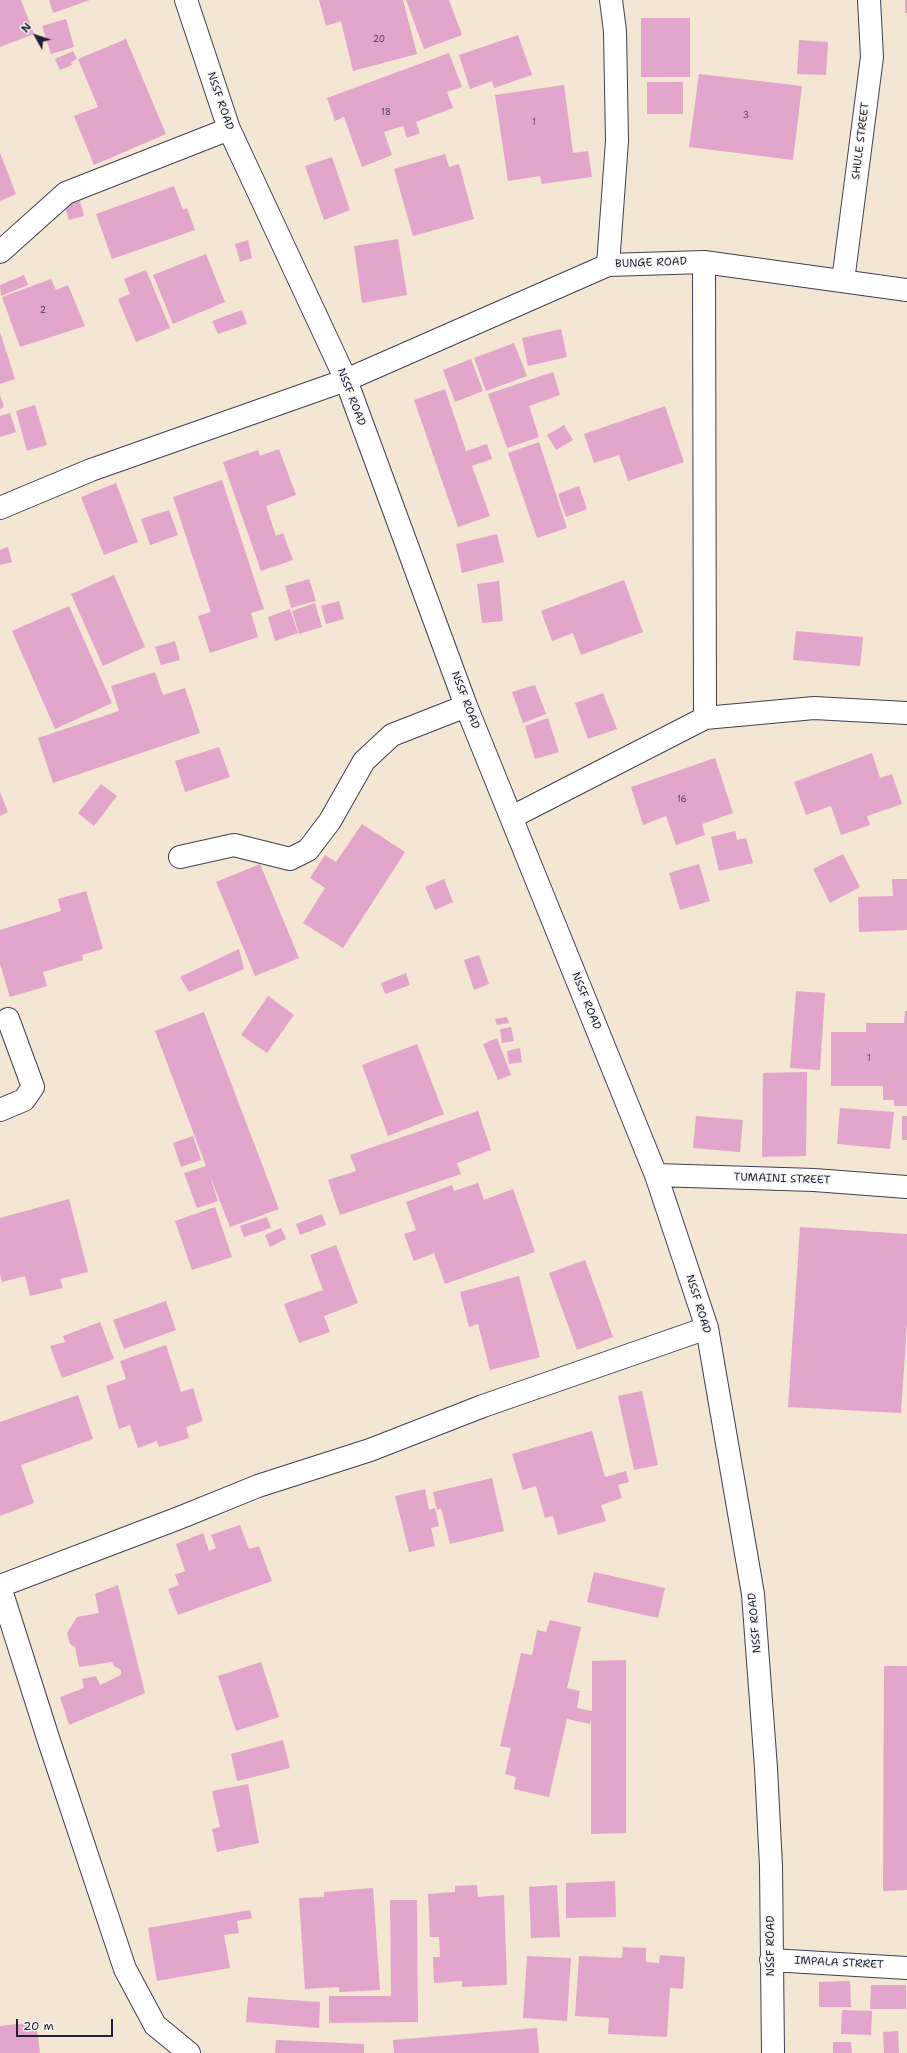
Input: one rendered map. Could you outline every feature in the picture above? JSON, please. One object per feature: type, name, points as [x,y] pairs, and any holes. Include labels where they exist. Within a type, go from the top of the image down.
[{"type":"street","name":"NSSF ROAD","points":[[186,0],[229,129],[346,380],[466,706],[512,816],[656,1174],[707,1328],[753,1594],[771,1866],[772,2053]]},
{"type":"street","points":[[608,265],[617,141],[615,31],[611,0]]},
{"type":"street","name":"SHULE STREET","points":[[842,281],[872,56],[869,0]]},
{"type":"street","points":[[0,252],[66,193],[229,129]]},
{"type":"street","points":[[704,262],[705,718]]},
{"type":"street","name":"BUNGE ROAD","points":[[0,508],[91,470],[346,380],[608,265],[704,262],[907,290]]},
{"type":"street","points":[[180,857],[234,845],[290,859],[308,850],[330,821],[364,761],[392,735],[466,706]]},
{"type":"street","points":[[512,816],[705,718],[814,708],[907,713]]},
{"type":"street","points":[[0,1110],[24,1100],[34,1087],[8,1019]]},
{"type":"street","name":"TUMAINI STREET","points":[[656,1174],[814,1180],[907,1187]]},
{"type":"street","points":[[189,2053],[155,2024],[125,1969],[49,1741],[0,1586],[179,1518],[258,1486],[370,1450],[483,1406],[707,1328]]},
{"type":"street","name":"IMPALA STRRET","points":[[771,1960],[907,1968]]},
{"type":"building","points":[[0,0],[21,0],[34,34],[0,47]]},
{"type":"building","points":[[49,0],[90,0],[53,13]]},
{"type":"building","points":[[319,0],[403,0],[417,54],[353,71],[341,21],[326,26]]},
{"type":"building","points":[[406,0],[449,0],[462,35],[424,49]]},
{"type":"building","points":[[905,0],[907,0],[907,13],[905,13]]},
{"type":"building","points":[[641,18],[690,18],[690,77],[641,77]]},
{"type":"building","points":[[66,19],[74,47],[51,54],[42,26]]},
{"type":"building","points":[[518,35],[532,75],[494,88],[492,81],[470,89],[459,55]]},
{"type":"building","points":[[126,39],[166,134],[94,165],[74,116],[98,107],[78,59]]},
{"type":"building","points":[[799,40],[828,42],[826,75],[797,74]]},
{"type":"building","points":[[73,51],[77,59],[71,62],[72,65],[60,70],[55,59]]},
{"type":"building","points":[[449,53],[462,87],[447,92],[453,108],[416,122],[420,133],[407,138],[403,126],[384,132],[392,155],[362,167],[344,117],[335,121],[327,98]]},
{"type":"building","points":[[699,74],[802,86],[793,160],[689,147]]},
{"type":"building","points":[[647,82],[683,82],[683,114],[647,114]]},
{"type":"building","points":[[564,85],[573,153],[588,151],[592,177],[542,184],[540,176],[508,181],[495,95]]},
{"type":"building","points":[[0,153],[16,194],[0,201]]},
{"type":"building","points":[[445,154],[449,167],[459,164],[474,219],[413,236],[394,169]]},
{"type":"building","points":[[332,157],[350,210],[324,220],[305,166]]},
{"type":"building","points":[[174,186],[183,210],[187,208],[195,230],[112,259],[96,214]]},
{"type":"building","points":[[80,201],[84,216],[69,220],[64,205]]},
{"type":"building","points":[[398,239],[407,295],[362,303],[354,246]]},
{"type":"building","points":[[248,240],[252,258],[240,262],[235,244]]},
{"type":"building","points":[[206,254],[225,302],[173,324],[153,275]]},
{"type":"building","points":[[146,270],[170,328],[136,342],[118,299],[130,294],[124,279]]},
{"type":"building","points":[[24,275],[28,285],[1,296],[0,285]]},
{"type":"building","points":[[51,279],[56,290],[68,285],[85,326],[20,347],[2,297]]},
{"type":"building","points":[[242,310],[247,324],[218,334],[212,321]]},
{"type":"building","points":[[561,329],[567,357],[528,366],[522,338]]},
{"type":"building","points":[[0,332],[15,379],[0,384]]},
{"type":"building","points":[[514,343],[527,376],[486,391],[474,358]]},
{"type":"building","points":[[471,359],[483,391],[455,402],[443,370]]},
{"type":"building","points":[[553,372],[560,395],[529,406],[539,437],[507,448],[488,394]]},
{"type":"building","points":[[445,389],[466,451],[487,444],[492,459],[472,466],[490,516],[458,527],[414,400]]},
{"type":"building","points":[[0,395],[4,407],[0,409]]},
{"type":"building","points":[[35,405],[47,445],[27,451],[16,411]]},
{"type":"building","points":[[665,406],[684,462],[628,481],[619,455],[594,463],[584,434]]},
{"type":"building","points":[[10,413],[16,432],[0,437],[0,416]]},
{"type":"building","points":[[564,425],[573,440],[556,450],[547,435]]},
{"type":"building","points":[[539,442],[567,528],[537,538],[508,453]]},
{"type":"building","points":[[279,449],[296,495],[266,506],[276,536],[283,533],[293,560],[261,571],[223,462],[258,450],[260,456]]},
{"type":"building","points":[[222,480],[264,609],[251,613],[258,637],[210,653],[198,616],[211,612],[173,497]]},
{"type":"building","points":[[116,483],[138,542],[104,555],[81,497]]},
{"type":"building","points":[[579,486],[587,509],[566,517],[558,494]]},
{"type":"building","points":[[169,510],[178,535],[150,545],[141,519]]},
{"type":"building","points":[[497,534],[504,562],[462,573],[456,544]]},
{"type":"building","points":[[8,547],[12,562],[0,565],[0,550]]},
{"type":"building","points":[[114,575],[145,647],[103,666],[71,594]]},
{"type":"building","points":[[309,579],[316,601],[291,608],[285,586]]},
{"type":"building","points":[[624,580],[643,632],[581,655],[573,633],[552,641],[541,611]]},
{"type":"building","points":[[499,581],[503,621],[482,623],[477,584]]},
{"type":"building","points":[[339,601],[344,619],[326,624],[321,606]]},
{"type":"building","points":[[315,603],[322,627],[299,634],[292,611]]},
{"type":"building","points":[[69,606],[112,703],[55,729],[12,631]]},
{"type":"building","points":[[290,609],[298,633],[275,641],[268,617]]},
{"type":"building","points":[[796,631],[863,637],[860,666],[793,660]]},
{"type":"building","points":[[175,641],[180,660],[161,665],[155,647]]},
{"type":"building","points":[[155,672],[163,695],[185,688],[200,733],[53,783],[38,738],[119,711],[111,686]]},
{"type":"building","points":[[535,685],[546,714],[523,723],[512,692]]},
{"type":"building","points":[[603,693],[617,729],[588,739],[575,703]]},
{"type":"building","points":[[548,718],[559,752],[535,759],[525,726]]},
{"type":"building","points":[[219,747],[230,777],[185,792],[175,761]]},
{"type":"building","points":[[872,753],[880,778],[892,774],[902,804],[867,816],[870,825],[841,835],[831,806],[806,815],[794,782]]},
{"type":"building","points":[[715,758],[733,813],[702,824],[705,835],[676,845],[666,816],[643,825],[631,787]]},
{"type":"building","points":[[101,784],[117,796],[94,826],[78,813]]},
{"type":"building","points":[[0,792],[8,812],[0,816]]},
{"type":"building","points":[[362,824],[405,852],[343,948],[303,923],[325,888],[310,878],[325,855],[336,862]]},
{"type":"building","points":[[735,831],[737,840],[746,838],[753,863],[719,871],[711,837]]},
{"type":"building","points":[[843,854],[860,887],[830,903],[813,869]]},
{"type":"building","points":[[260,864],[299,958],[255,976],[216,882]]},
{"type":"building","points":[[699,864],[710,901],[680,910],[669,873]]},
{"type":"building","points":[[444,879],[453,902],[435,910],[425,887]]},
{"type":"building","points":[[892,879],[907,879],[907,930],[859,932],[858,897],[893,896]]},
{"type":"building","points":[[86,891],[103,949],[82,955],[83,960],[43,972],[47,986],[10,997],[0,964],[0,930],[61,911],[58,899]]},
{"type":"building","points":[[239,949],[244,969],[189,992],[180,977]]},
{"type":"building","points":[[479,955],[489,984],[474,990],[464,960]]},
{"type":"building","points":[[406,973],[410,985],[385,994],[381,983]]},
{"type":"building","points":[[796,991],[825,993],[820,1070],[790,1068]]},
{"type":"building","points":[[268,996],[294,1015],[267,1053],[241,1035]]},
{"type":"building","points":[[905,1011],[907,1011],[907,1106],[894,1106],[894,1100],[883,1100],[883,1086],[831,1086],[831,1032],[866,1032],[866,1023],[904,1023]]},
{"type":"building","points":[[204,1012],[279,1209],[230,1227],[209,1173],[218,1201],[197,1208],[184,1173],[206,1166],[155,1031]]},
{"type":"building","points":[[507,1017],[509,1023],[497,1025],[495,1019]]},
{"type":"building","points":[[511,1027],[514,1041],[502,1043],[500,1029]]},
{"type":"building","points":[[497,1038],[511,1075],[498,1080],[483,1044]]},
{"type":"building","points":[[417,1044],[444,1114],[388,1136],[362,1065]]},
{"type":"building","points":[[520,1048],[522,1062],[509,1064],[507,1051]]},
{"type":"building","points":[[807,1072],[806,1156],[762,1157],[763,1073]]},
{"type":"building","points":[[840,1108],[894,1112],[890,1149],[837,1144]]},
{"type":"building","points":[[478,1111],[491,1150],[457,1163],[461,1174],[340,1215],[328,1180],[356,1171],[350,1155]]},
{"type":"building","points":[[696,1116],[743,1120],[740,1152],[693,1148]]},
{"type":"building","points":[[902,1116],[907,1116],[907,1140],[902,1140]]},
{"type":"building","points":[[193,1136],[201,1160],[181,1167],[173,1143]]},
{"type":"building","points":[[478,1183],[484,1200],[513,1189],[535,1252],[445,1284],[434,1253],[414,1261],[404,1234],[416,1230],[406,1202],[452,1185],[454,1191]]},
{"type":"building","points":[[69,1199],[88,1272],[60,1279],[63,1288],[30,1296],[25,1276],[2,1282],[0,1273],[0,1218]]},
{"type":"building","points":[[215,1207],[232,1257],[192,1270],[175,1221]]},
{"type":"building","points":[[322,1214],[326,1225],[300,1235],[296,1224]]},
{"type":"building","points":[[267,1217],[271,1228],[244,1237],[240,1226]]},
{"type":"building","points":[[800,1227],[907,1234],[907,1323],[901,1413],[788,1407]]},
{"type":"building","points":[[281,1228],[286,1239],[270,1247],[265,1235]]},
{"type":"building","points":[[336,1245],[358,1303],[324,1316],[330,1332],[299,1343],[284,1304],[323,1290],[310,1255]]},
{"type":"building","points":[[585,1260],[613,1337],[577,1350],[549,1273]]},
{"type":"building","points":[[519,1276],[540,1357],[490,1370],[478,1324],[469,1327],[460,1292]]},
{"type":"building","points":[[166,1301],[176,1330],[124,1349],[113,1320]]},
{"type":"building","points":[[100,1322],[114,1359],[62,1378],[50,1346],[65,1342],[63,1336]]},
{"type":"building","points":[[166,1345],[181,1392],[193,1388],[203,1421],[186,1427],[189,1438],[159,1447],[157,1441],[138,1448],[130,1425],[119,1429],[106,1386],[126,1379],[120,1361]]},
{"type":"building","points":[[642,1391],[658,1465],[634,1470],[618,1396]]},
{"type":"building","points":[[78,1395],[93,1439],[21,1465],[34,1503],[0,1516],[0,1422]]},
{"type":"building","points":[[592,1431],[605,1477],[626,1471],[629,1482],[618,1485],[622,1498],[601,1505],[606,1521],[558,1535],[553,1516],[545,1518],[536,1486],[523,1490],[512,1454]]},
{"type":"building","points":[[492,1478],[504,1531],[450,1544],[441,1508],[437,1510],[433,1492]]},
{"type":"building","points":[[425,1489],[429,1510],[435,1508],[439,1526],[431,1528],[435,1546],[409,1552],[395,1496]]},
{"type":"building","points":[[240,1525],[249,1549],[259,1546],[272,1581],[178,1615],[168,1589],[179,1585],[175,1575],[185,1571],[176,1544],[203,1533],[209,1551],[216,1548],[211,1535]]},
{"type":"building","points":[[594,1572],[665,1588],[658,1618],[587,1602]]},
{"type":"building","points":[[118,1585],[145,1693],[69,1725],[60,1697],[84,1688],[82,1679],[96,1676],[100,1685],[121,1675],[121,1670],[114,1666],[112,1662],[79,1667],[75,1647],[70,1644],[67,1633],[77,1617],[99,1613],[95,1594]]},
{"type":"building","points":[[550,1620],[581,1627],[567,1688],[580,1691],[577,1708],[592,1711],[592,1661],[626,1660],[626,1833],[591,1834],[591,1718],[590,1724],[567,1719],[549,1797],[514,1789],[516,1777],[505,1774],[511,1748],[500,1746],[521,1653],[532,1655],[537,1630],[546,1632]]},
{"type":"building","points":[[261,1662],[279,1717],[236,1731],[218,1676]]},
{"type":"building","points":[[884,1666],[907,1666],[907,1890],[883,1891]]},
{"type":"building","points":[[283,1740],[290,1768],[237,1781],[231,1754]]},
{"type":"building","points":[[248,1784],[259,1843],[217,1852],[212,1829],[220,1827],[212,1791]]},
{"type":"building","points":[[615,1881],[616,1917],[566,1918],[566,1883]]},
{"type":"building","points":[[477,1885],[478,1897],[504,1895],[507,1985],[462,1987],[462,1981],[434,1983],[433,1957],[440,1957],[439,1937],[430,1937],[428,1894],[455,1892],[455,1886]]},
{"type":"building","points":[[557,1885],[560,1937],[531,1938],[529,1887]]},
{"type":"building","points":[[373,1888],[380,1990],[339,1992],[339,1987],[305,1989],[299,1898],[324,1897],[324,1892]]},
{"type":"building","points":[[390,1900],[417,1900],[418,2022],[329,2023],[329,1996],[391,1996]]},
{"type":"building","points":[[250,1910],[252,1918],[237,1921],[239,1933],[224,1935],[230,1968],[157,1981],[148,1928]]},
{"type":"building","points":[[623,1947],[646,1948],[646,1962],[659,1963],[660,1955],[685,1957],[683,1989],[670,1988],[667,2037],[608,2034],[609,2018],[575,2016],[579,1956],[622,1958]]},
{"type":"building","points":[[527,1956],[571,1958],[567,2021],[523,2018]]},
{"type":"building","points":[[850,1981],[851,2007],[819,2007],[819,1982]]},
{"type":"building","points":[[871,1985],[906,1985],[906,2009],[870,2009]]},
{"type":"building","points":[[248,1997],[320,2002],[319,2028],[246,2022]]},
{"type":"building","points":[[842,2010],[872,2011],[871,2035],[841,2034]]},
{"type":"building","points":[[36,2022],[40,2053],[0,2053],[0,2026]]},
{"type":"building","points":[[537,2028],[539,2053],[394,2053],[393,2040]]},
{"type":"building","points":[[898,2031],[899,2053],[884,2053],[883,2032]]},
{"type":"building","points":[[276,2040],[364,2044],[364,2053],[275,2053]]},
{"type":"building","points":[[833,2042],[851,2042],[852,2053],[833,2053]]}]
